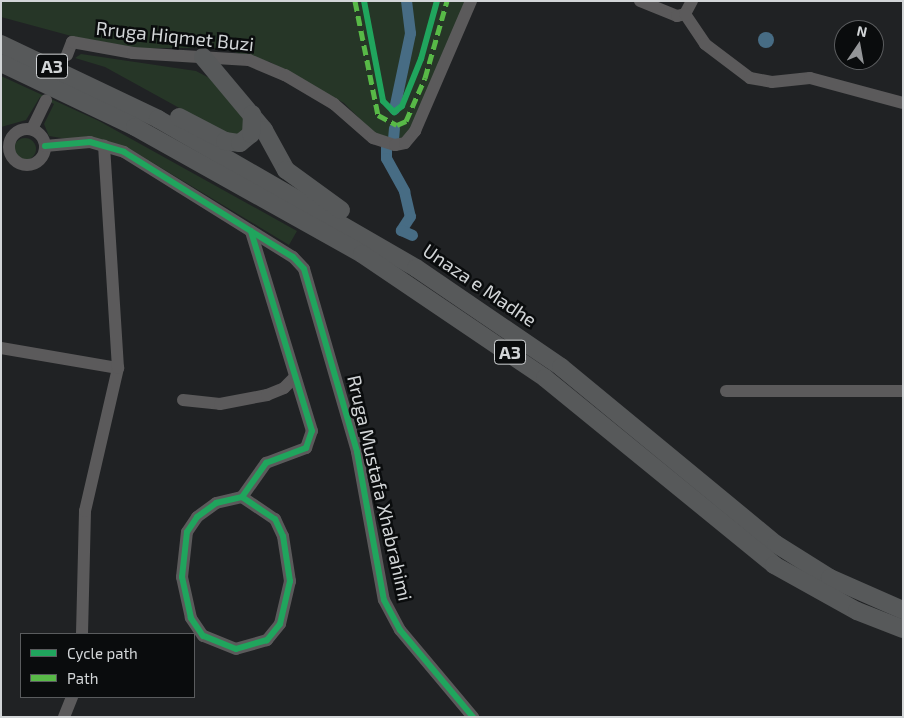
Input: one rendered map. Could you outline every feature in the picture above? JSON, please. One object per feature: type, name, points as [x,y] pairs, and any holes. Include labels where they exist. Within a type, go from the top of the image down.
[{"type":"highway","name":"Unaza e Madhe","points":[[1,44],[112,94],[356,230],[560,367],[795,556],[903,610]]},
{"type":"highway","points":[[203,57],[252,114],[286,170],[340,209],[356,230]]},
{"type":"highway","name":"Unaza e Madhe","points":[[1,63],[127,123],[377,264],[545,378],[774,565],[848,607],[903,629]]},
{"type":"highway","points":[[112,94],[139,96],[234,143],[249,138],[252,114]]},
{"type":"street","name":"Rruga Hiqmet Buzi","points":[[67,55],[72,42],[133,53],[203,57],[265,65],[334,104],[373,138],[394,145],[411,138],[471,1]]},
{"type":"street","points":[[640,1],[677,16],[685,14],[692,1]]},
{"type":"street","points":[[685,14],[705,44],[750,78],[772,82],[810,78],[903,103]]},
{"type":"street","points":[[32,129],[46,100]]},
{"type":"street","points":[[32,129],[45,146],[41,158],[30,165],[14,160],[5,145],[18,130],[32,129]]},
{"type":"street","name":"Rruga Mustafa Xhabrahimi","points":[[45,146],[78,142],[104,145],[136,158],[293,258],[307,275],[357,452],[384,600],[400,630],[472,717]]},
{"type":"street","points":[[82,633],[85,511],[118,368],[104,145]]},
{"type":"street","points":[[242,497],[275,519],[283,536],[290,581],[280,624],[267,640],[236,649],[203,636],[191,618],[184,598],[182,557],[187,532],[197,516],[216,503],[242,497],[266,463],[301,451],[311,438],[251,231]]},
{"type":"street","points":[[1,348],[118,368]]},
{"type":"street","points":[[182,400],[220,404],[276,392],[294,378]]},
{"type":"street","points":[[726,391],[903,391]]},
{"type":"street","points":[[64,717],[72,698]]},
{"type":"green space","points":[[1,1],[465,1],[428,94],[406,136],[395,140],[376,135],[344,103],[270,62],[220,48],[138,48],[75,37],[1,17]]},
{"type":"green space","points":[[81,54],[196,71],[215,81],[246,121],[241,134],[232,137],[105,67],[75,58]]},
{"type":"green space","points":[[1,76],[99,121],[297,231],[289,245],[130,149],[49,136],[44,124],[54,104],[40,97],[26,120],[1,127]]},
{"type":"green space","points":[[25,138],[33,141],[36,149],[33,157],[25,160],[17,157],[14,149],[17,141]]},
{"type":"water","points":[[766,32],[774,40],[766,48],[758,40]]},
{"type":"waterway","points":[[394,109],[410,33],[406,1]]},
{"type":"waterway","points":[[393,139],[394,128]]},
{"type":"waterway","points":[[386,147],[386,158],[404,191],[410,216],[401,230],[412,235]]},
{"type":"marked path","points":[[355,1],[378,115],[397,125],[406,121],[425,78],[447,1]]},
{"type":"cycle path","points":[[364,1],[383,101],[394,112],[402,106],[421,59],[437,1]]},
{"type":"cycle path","points":[[45,146],[90,142],[124,152],[293,257],[304,269],[357,452],[384,600],[400,630],[473,717]]},
{"type":"cycle path","points":[[242,497],[275,519],[283,536],[290,581],[280,624],[267,640],[236,649],[203,636],[191,618],[182,577],[187,532],[197,517],[216,503],[242,497],[266,463],[306,448],[312,431],[251,231]]}]
